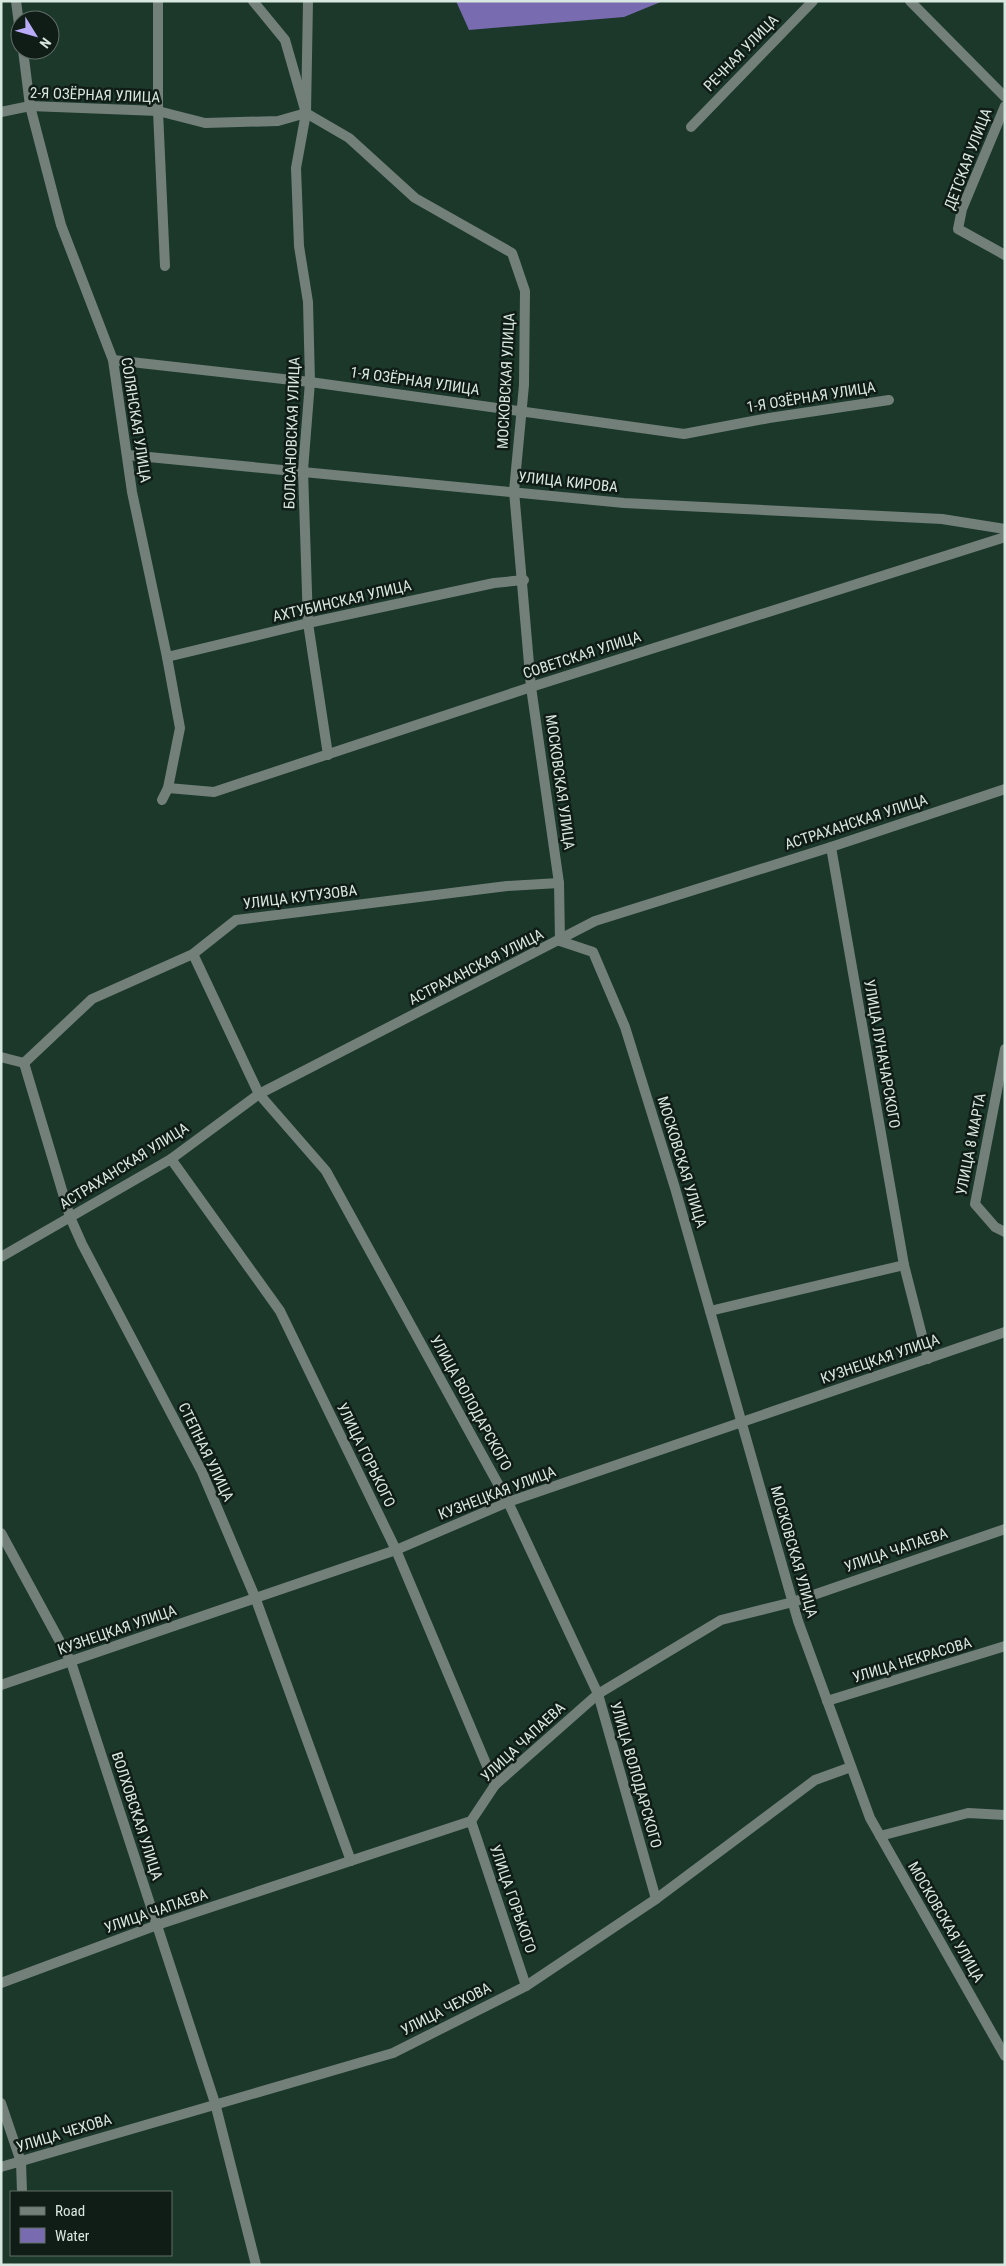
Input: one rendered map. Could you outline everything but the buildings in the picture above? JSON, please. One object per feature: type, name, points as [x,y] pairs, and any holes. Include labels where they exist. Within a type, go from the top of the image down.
[{"type":"street","points":[[158,1],[158,111],[165,266]]},
{"type":"street","points":[[253,1],[285,40],[306,113]]},
{"type":"street","name":"БОЛСАНОВСКАЯ УЛИЦА","points":[[308,1],[306,113],[296,168],[299,246],[308,302],[310,382],[303,470],[308,623],[328,755]]},
{"type":"street","name":"РЕЧНАЯ УЛИЦА","points":[[691,126],[813,1]]},
{"type":"street","points":[[910,1],[1005,97]]},
{"type":"street","name":"СОЛЯНСКАЯ УЛИЦА","points":[[23,60],[30,106],[61,225],[113,360],[132,492],[168,657],[180,728],[168,788],[162,800]]},
{"type":"street","name":"2-Я ОЗЁРНАЯ УЛИЦА","points":[[1,112],[30,106],[158,111],[205,122],[278,121],[306,113]]},
{"type":"street","name":"ДЕТСКАЯ УЛИЦА","points":[[1005,106],[962,209],[958,229],[1005,256]]},
{"type":"street","name":"МОСКОВСКАЯ УЛИЦА","points":[[306,113],[349,138],[415,198],[512,253],[525,291],[522,410],[514,491],[524,580],[532,687],[559,883],[560,941],[593,952],[625,1027],[710,1311],[793,1602],[870,1818],[1005,2056]]},
{"type":"street","name":"1-Я ОЗЁРНАЯ УЛИЦА","points":[[113,360],[310,382],[684,434],[769,418],[889,400]]},
{"type":"street","name":"УЛИЦА КИРОВА","points":[[128,455],[303,470],[624,503],[942,519],[1005,529]]},
{"type":"street","name":"СОВЕТСКАЯ УЛИЦА","points":[[168,788],[214,792],[532,687],[1005,536]]},
{"type":"street","name":"АХТУБИНСКАЯ УЛИЦА","points":[[168,657],[308,623],[494,583],[524,580]]},
{"type":"street","name":"АСТРАХАНСКАЯ УЛИЦА","points":[[1,1257],[171,1158],[259,1094],[560,941],[595,921],[831,847],[1005,789]]},
{"type":"street","name":"УЛИЦА ЛУНАЧАРСКОГО","points":[[831,847],[904,1265],[928,1359]]},
{"type":"street","name":"УЛИЦА КУТУЗОВА","points":[[24,1063],[92,999],[193,954],[236,920],[507,886],[559,883]]},
{"type":"street","name":"УЛИЦА ВОЛОДАРСКОГО","points":[[193,954],[259,1094],[326,1171],[508,1502],[598,1694],[656,1899]]},
{"type":"street","name":"УЛИЦА 8 МАРТА","points":[[1005,1049],[975,1204],[995,1227],[1005,1232]]},
{"type":"street","points":[[1,1057],[24,1063]]},
{"type":"street","name":"СТЕПНАЯ УЛИЦА","points":[[24,1063],[70,1217],[82,1244],[202,1472],[255,1597],[351,1861]]},
{"type":"street","name":"УЛИЦА ГОРЬКОГО","points":[[171,1158],[280,1311],[396,1550],[495,1785]]},
{"type":"street","points":[[710,1311],[904,1265]]},
{"type":"street","name":"КУЗНЕЦКАЯ УЛИЦА","points":[[1,1685],[396,1550],[508,1502],[1005,1332]]},
{"type":"street","name":"УЛИЦА ЧАПАЕВА","points":[[1,1983],[157,1925],[471,1821],[495,1785],[598,1694],[721,1620],[793,1602],[1005,1529]]},
{"type":"street","name":"ВОЛХОВСКАЯ УЛИЦА","points":[[1,1533],[71,1662],[215,2103],[256,2265]]},
{"type":"street","name":"УЛИЦА НЕКРАСОВА","points":[[827,1701],[1005,1646]]},
{"type":"street","name":"УЛИЦА ЧЕХОВА","points":[[1,2167],[215,2103],[393,2053],[526,1986],[656,1899],[815,1780],[852,1767]]},
{"type":"street","points":[[880,1836],[968,1813],[1005,1815]]},
{"type":"street","name":"УЛИЦА ГОРЬКОГО","points":[[471,1821],[526,1986]]},
{"type":"street","points":[[1,2103],[21,2162],[22,2191]]},
{"type":"water","points":[[456,1],[663,1],[624,17],[469,30]]}]
